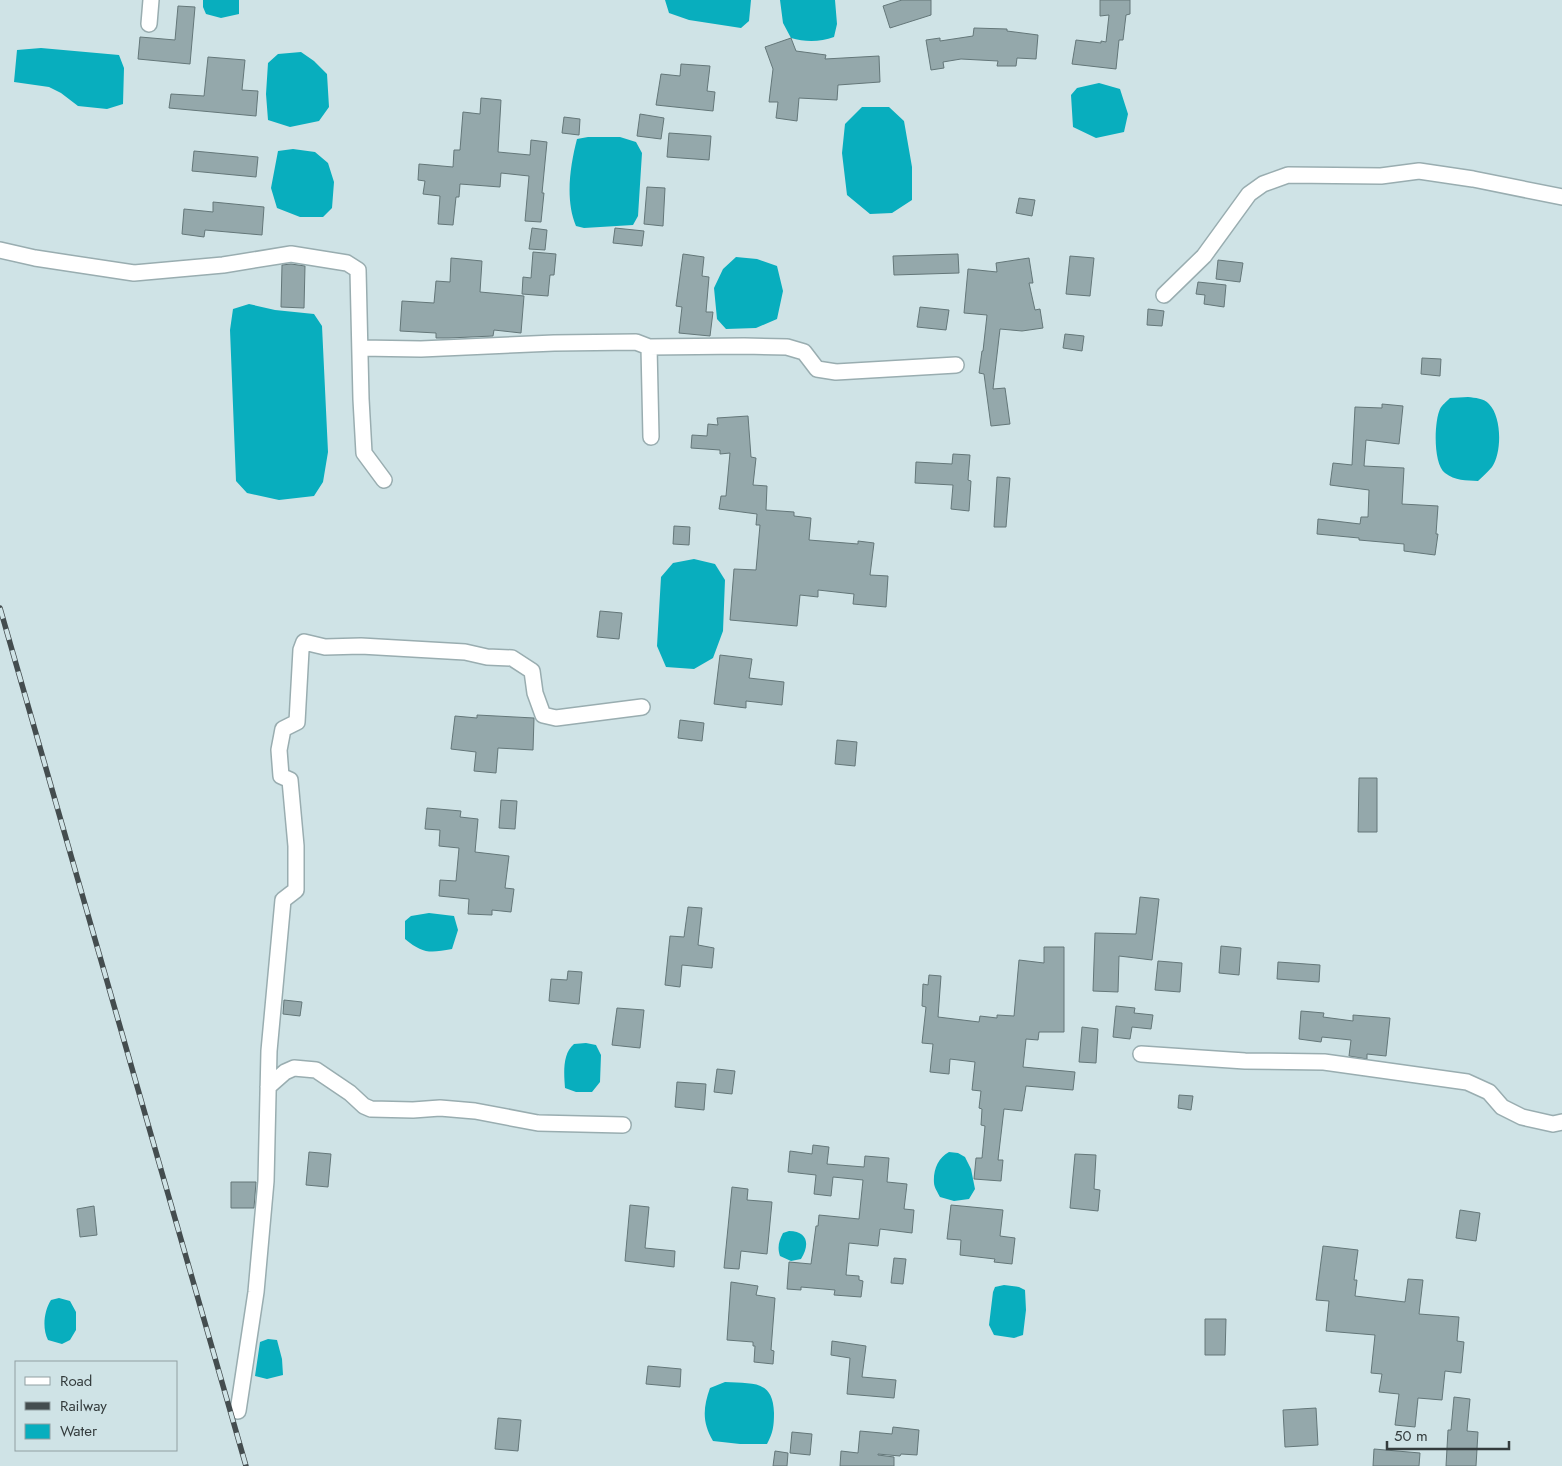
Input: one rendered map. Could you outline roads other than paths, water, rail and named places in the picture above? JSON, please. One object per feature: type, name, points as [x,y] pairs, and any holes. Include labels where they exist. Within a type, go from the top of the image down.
[{"type":"street","points":[[148,24],[150,0]]},
{"type":"street","points":[[1164,295],[1204,256],[1249,194],[1263,184],[1288,175],[1380,176],[1419,171],[1457,176],[1562,197]]},
{"type":"street","points":[[0,250],[35,258],[134,273],[223,265],[292,254],[347,263],[358,270],[364,453],[384,480]]},
{"type":"street","points":[[360,348],[421,349],[554,343],[636,342],[649,347],[744,346],[786,348],[804,352],[817,369],[836,372],[956,365]]},
{"type":"street","points":[[649,347],[651,437]]},
{"type":"street","points":[[238,1411],[256,1292],[266,1181],[269,1051],[283,900],[296,890],[296,846],[290,780],[281,776],[279,750],[283,729],[297,722],[301,650],[304,642],[325,647],[369,646],[465,652],[488,657],[512,658],[532,671],[535,693],[543,715],[556,718],[642,707]]},
{"type":"street","points":[[1141,1054],[1324,1062],[1467,1082],[1489,1092],[1502,1107],[1522,1117],[1553,1124],[1562,1122]]},
{"type":"street","points":[[268,1087],[285,1072],[294,1068],[316,1070],[350,1093],[364,1106],[371,1109],[413,1110],[440,1108],[475,1111],[538,1123],[623,1126]]},
{"type":"water","points":[[203,0],[239,0],[239,14],[221,18],[206,14]]},
{"type":"water","points":[[665,0],[751,0],[749,21],[741,28],[689,20],[669,13]]},
{"type":"water","points":[[780,0],[835,0],[837,24],[834,37],[812,41],[791,38],[783,23]]},
{"type":"water","points":[[41,48],[119,55],[124,68],[123,104],[107,109],[78,106],[61,93],[49,87],[14,82],[17,50]]},
{"type":"water","points":[[301,52],[314,61],[327,74],[329,107],[319,121],[290,127],[268,120],[266,94],[268,63],[278,54]]},
{"type":"water","points":[[1099,83],[1120,89],[1128,114],[1124,132],[1096,138],[1073,127],[1071,95],[1077,88]]},
{"type":"water","points":[[862,107],[889,107],[904,121],[912,167],[912,200],[892,213],[870,214],[847,195],[842,153],[845,124]]},
{"type":"water","points":[[620,137],[636,142],[642,153],[638,216],[633,225],[584,228],[576,226],[570,194],[572,160],[577,139]]},
{"type":"water","points":[[293,149],[315,152],[328,163],[334,182],[332,208],[323,217],[300,217],[277,208],[271,188],[278,151]]},
{"type":"water","points":[[736,257],[757,259],[777,266],[783,291],[777,319],[756,328],[726,329],[717,319],[714,288],[723,269]]},
{"type":"water","points":[[249,304],[275,310],[314,314],[322,326],[328,452],[323,482],[314,496],[279,500],[247,493],[236,481],[230,330],[233,309]]},
{"type":"water","points":[[1468,397],[1487,402],[1493,410],[1498,426],[1498,453],[1492,467],[1478,481],[1457,479],[1449,476],[1441,468],[1438,461],[1436,433],[1440,409],[1450,398]]},
{"type":"water","points":[[694,559],[715,564],[725,580],[723,631],[713,658],[694,669],[666,667],[657,646],[661,577],[673,563]]},
{"type":"water","points":[[429,913],[454,916],[458,930],[452,949],[438,951],[422,950],[405,939],[405,921],[411,916]]},
{"type":"water","points":[[586,1043],[596,1045],[601,1055],[600,1082],[592,1092],[576,1092],[565,1088],[564,1071],[567,1053],[574,1044]]},
{"type":"water","points":[[949,1152],[958,1153],[965,1157],[971,1169],[975,1189],[969,1199],[954,1201],[940,1197],[935,1188],[935,1169],[939,1161]]},
{"type":"water","points":[[789,1231],[800,1233],[806,1240],[806,1249],[801,1259],[791,1261],[780,1256],[780,1239],[783,1233]]},
{"type":"water","points":[[1004,1285],[1019,1287],[1025,1290],[1026,1310],[1023,1335],[1014,1338],[994,1335],[989,1325],[993,1292],[995,1287]]},
{"type":"water","points":[[59,1298],[70,1301],[76,1312],[76,1330],[70,1340],[62,1344],[48,1340],[44,1325],[45,1314],[51,1300]]},
{"type":"water","points":[[268,1339],[277,1340],[282,1359],[283,1375],[267,1379],[255,1376],[260,1342]]},
{"type":"water","points":[[725,1382],[752,1384],[765,1389],[770,1394],[773,1402],[774,1422],[767,1444],[713,1441],[705,1421],[706,1402],[710,1388]]},
{"type":"railway","points":[[0,608],[246,1466]]}]
